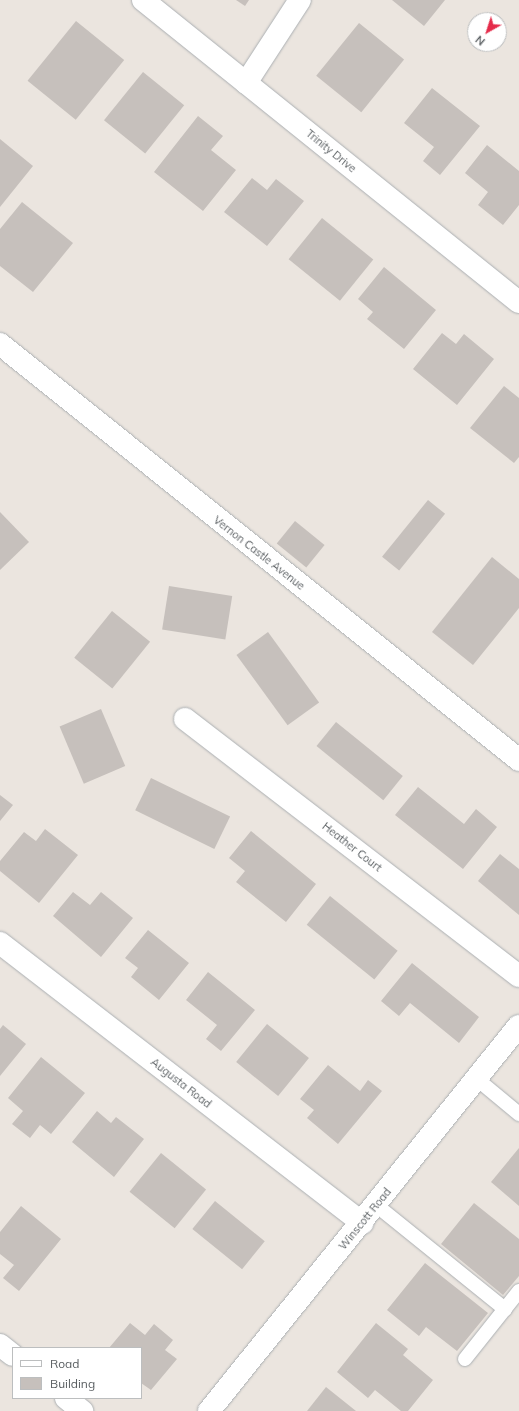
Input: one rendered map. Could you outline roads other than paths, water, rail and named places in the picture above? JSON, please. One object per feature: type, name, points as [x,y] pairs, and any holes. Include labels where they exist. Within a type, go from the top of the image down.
[{"type":"street","name":"Trinity Drive","points":[[143,0],[519,302]]},
{"type":"street","points":[[246,83],[300,0]]},
{"type":"street","name":"Vernon Castle Avenue","points":[[0,344],[519,760]]},
{"type":"street","name":"Heather Court","points":[[185,719],[519,976]]},
{"type":"street","name":"Augusta Road","points":[[0,943],[362,1223]]},
{"type":"street","name":"Winscott Road","points":[[209,1411],[362,1223],[519,1026]]},
{"type":"street","points":[[0,1345],[12,1354]]},
{"type":"street","points":[[67,1399],[82,1411]]},
{"type":"lane","points":[[477,1079],[519,1114]]},
{"type":"lane","points":[[376,1204],[505,1309]]},
{"type":"lane","points":[[465,1359],[519,1291]]}]
